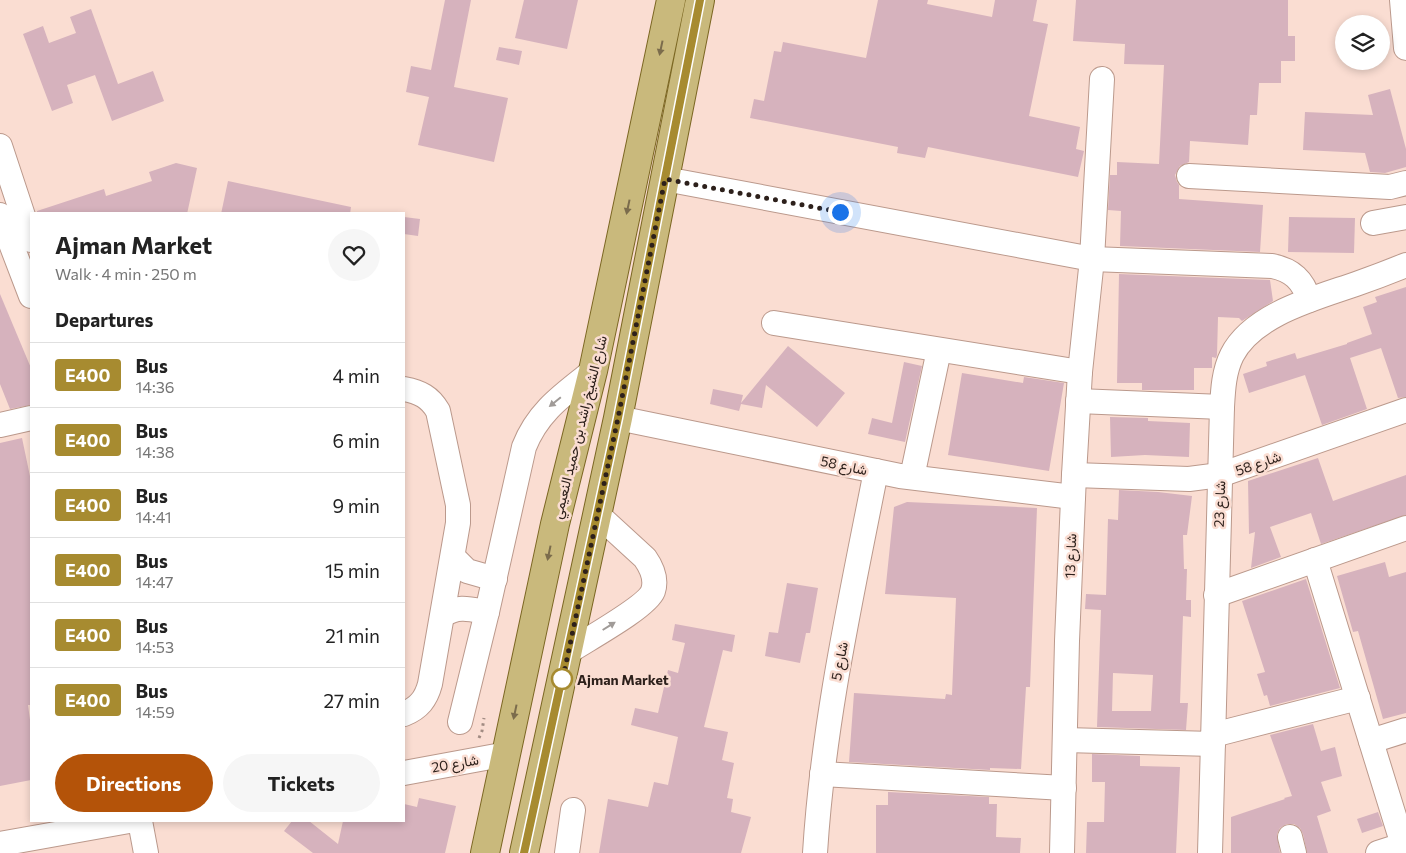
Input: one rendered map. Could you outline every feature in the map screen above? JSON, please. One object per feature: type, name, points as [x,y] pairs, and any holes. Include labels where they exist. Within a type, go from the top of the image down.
[{"type":"main road","name":"شارع الشيخ راشد بن حميد النعيمي","points":[[487,849],[555,524],[593,371],[672,0]]},
{"type":"main road","points":[[524,853],[598,515],[700,0]]},
{"type":"main road","points":[[555,524],[560,518],[574,516],[580,521],[582,528],[562,634],[567,660]]},
{"type":"street","points":[[1402,0],[1406,48]]},
{"type":"street","name":"شارع 13","points":[[1062,853],[1073,486],[1080,372],[1092,259],[1102,80]]},
{"type":"street","points":[[0,146],[30,237]]},
{"type":"street","points":[[1189,176],[1390,187],[1406,184]]},
{"type":"street","points":[[665,179],[1092,259],[1272,266],[1292,273],[1300,280],[1309,300]]},
{"type":"street","points":[[0,216],[29,284]]},
{"type":"street","points":[[1373,224],[1406,217]]},
{"type":"street","name":"شارع 23","points":[[1210,853],[1222,407],[1227,368],[1233,354],[1242,341],[1265,322],[1309,300],[1406,265]]},
{"type":"street","points":[[774,323],[1080,372]]},
{"type":"street","points":[[912,477],[939,350]]},
{"type":"street","points":[[460,722],[529,432],[537,419],[548,408],[593,371]]},
{"type":"street","points":[[405,389],[423,394],[432,401],[438,411],[458,505],[458,523],[453,557],[430,684],[427,695],[420,705],[405,713]]},
{"type":"street","points":[[1078,401],[1222,407]]},
{"type":"street","name":"شارع 58","points":[[618,418],[912,477],[1073,486],[1220,475],[1406,410]]},
{"type":"street","points":[[0,425],[30,418]]},
{"type":"street","name":"شارع 5","points":[[815,853],[822,774],[832,701],[876,471]]},
{"type":"street","points":[[567,660],[642,606],[652,592],[654,583],[654,574],[646,558],[598,515]]},
{"type":"street","points":[[1216,595],[1406,528]]},
{"type":"street","points":[[453,557],[467,571],[495,579]]},
{"type":"street","points":[[1315,560],[1404,845],[1378,853]]},
{"type":"street","points":[[443,615],[457,608],[464,607],[487,612]]},
{"type":"street","points":[[1065,740],[1213,740],[1358,698]]},
{"type":"street","points":[[1371,741],[1406,730]]},
{"type":"street","name":"شارع 20","points":[[405,773],[507,754]]},
{"type":"street","points":[[822,774],[1064,788]]},
{"type":"street","points":[[567,853],[573,810]]},
{"type":"street","points":[[0,844],[123,822]]},
{"type":"street","points":[[140,822],[146,853]]},
{"type":"building","points":[[445,0],[471,0],[454,87],[508,98],[494,162],[418,145],[429,97],[406,92],[411,66],[431,70]]},
{"type":"building","points":[[524,0],[578,0],[567,49],[515,38]]},
{"type":"building","points":[[878,0],[928,0],[927,4],[992,17],[995,0],[1037,0],[1033,21],[1048,24],[1029,116],[1080,127],[1076,149],[1084,151],[1078,177],[928,147],[925,158],[897,153],[898,147],[750,118],[754,99],[764,101],[774,51],[781,52],[783,42],[866,58]]},
{"type":"building","points":[[1076,0],[1288,0],[1288,36],[1295,36],[1295,61],[1281,61],[1281,83],[1259,83],[1257,115],[1250,115],[1248,145],[1190,141],[1189,162],[1180,166],[1175,175],[1179,185],[1179,199],[1263,205],[1260,252],[1120,246],[1121,211],[1108,210],[1110,175],[1117,175],[1117,162],[1159,164],[1164,65],[1124,64],[1125,44],[1073,41]]},
{"type":"building","points":[[91,9],[118,84],[153,71],[164,101],[112,121],[95,75],[67,85],[73,103],[52,111],[23,34],[43,26],[49,43],[76,33],[70,17]]},
{"type":"building","points":[[499,47],[522,51],[519,65],[496,60]]},
{"type":"building","points":[[1390,89],[1406,149],[1406,167],[1385,173],[1370,172],[1365,153],[1303,150],[1305,112],[1373,115],[1368,95]]},
{"type":"building","points":[[176,163],[197,168],[187,212],[37,212],[104,189],[106,196],[152,181],[149,172]]},
{"type":"building","points":[[228,181],[351,207],[350,212],[221,212]]},
{"type":"building","points":[[405,217],[420,219],[418,236],[405,234]]},
{"type":"building","points":[[1289,217],[1355,218],[1354,253],[1288,252]]},
{"type":"building","points":[[1119,274],[1270,280],[1273,301],[1242,321],[1239,318],[1218,317],[1217,355],[1216,358],[1212,357],[1212,368],[1194,368],[1194,390],[1142,390],[1142,383],[1117,383]]},
{"type":"building","points":[[1406,287],[1406,397],[1398,398],[1381,348],[1350,358],[1367,409],[1322,425],[1305,375],[1249,393],[1243,374],[1267,366],[1266,362],[1295,353],[1297,359],[1347,344],[1372,334],[1363,307],[1377,302],[1375,297]]},
{"type":"building","points":[[0,294],[30,366],[30,405],[10,409],[0,384]]},
{"type":"building","points":[[788,346],[845,393],[817,427],[766,385],[762,408],[741,404],[739,411],[710,404],[713,389],[743,395],[741,403]]},
{"type":"building","points":[[904,362],[922,366],[905,442],[868,434],[872,418],[892,423]]},
{"type":"building","points":[[962,373],[1023,383],[1024,377],[1064,383],[1049,471],[948,455]]},
{"type":"building","points":[[1110,417],[1148,418],[1148,421],[1190,423],[1189,457],[1145,455],[1111,457]]},
{"type":"building","points":[[22,438],[30,476],[30,705],[28,705],[30,720],[30,780],[0,786],[0,443]]},
{"type":"building","points":[[1318,458],[1333,501],[1406,475],[1406,515],[1321,544],[1311,513],[1270,527],[1281,557],[1251,568],[1255,532],[1249,534],[1248,481]]},
{"type":"building","points":[[1119,490],[1192,496],[1187,535],[1183,535],[1184,569],[1187,569],[1186,600],[1191,600],[1191,617],[1183,616],[1180,703],[1188,703],[1186,730],[1097,727],[1101,610],[1085,609],[1086,594],[1106,595],[1108,519],[1118,520]],"holes":[[[1113,673],[1153,675],[1151,711],[1112,711]]]},
{"type":"building","points":[[907,502],[1037,508],[1030,687],[1026,687],[1021,769],[990,768],[990,770],[849,762],[854,693],[945,699],[946,694],[952,695],[956,598],[885,594],[894,507]]},
{"type":"building","points":[[1385,562],[1389,577],[1406,572],[1406,713],[1383,719],[1358,631],[1353,632],[1337,576]]},
{"type":"building","points":[[1306,579],[1340,688],[1270,706],[1267,695],[1264,696],[1257,674],[1265,672],[1242,601]]},
{"type":"building","points":[[787,583],[818,588],[810,633],[806,633],[800,663],[765,656],[769,632],[778,633]]},
{"type":"building","points":[[675,624],[735,635],[732,652],[723,650],[704,727],[728,732],[722,760],[734,763],[727,798],[733,799],[731,812],[751,817],[741,853],[599,853],[608,799],[648,807],[654,782],[668,785],[678,737],[631,725],[635,708],[658,713],[668,670],[678,673],[685,643],[672,640]]},
{"type":"building","points":[[1313,724],[1321,751],[1335,747],[1342,776],[1321,782],[1331,811],[1317,816],[1328,853],[1307,853],[1300,828],[1294,824],[1287,824],[1280,828],[1277,834],[1280,853],[1231,853],[1231,817],[1292,796],[1270,735]]},
{"type":"building","points":[[1092,754],[1140,756],[1140,766],[1180,767],[1176,853],[1086,853],[1087,822],[1104,822],[1105,782],[1092,782]]},
{"type":"building","points":[[888,792],[989,797],[989,804],[997,804],[996,837],[1021,838],[1020,853],[876,853],[876,805],[888,805]]},
{"type":"building","points":[[419,798],[456,806],[445,853],[313,853],[284,831],[291,822],[310,822],[338,844],[343,822],[405,822],[405,804],[417,807]]},
{"type":"building","points":[[1378,812],[1383,826],[1362,833],[1357,819]]},
{"type":"bus line","name":"E400","points":[[524,853],[618,418],[700,0]]},
{"type":"place","name":"Ajman Market","points":[[562,679]]},
{"type":"route","points":[[562,679],[561,687],[618,418],[665,179],[840,212]]}]
